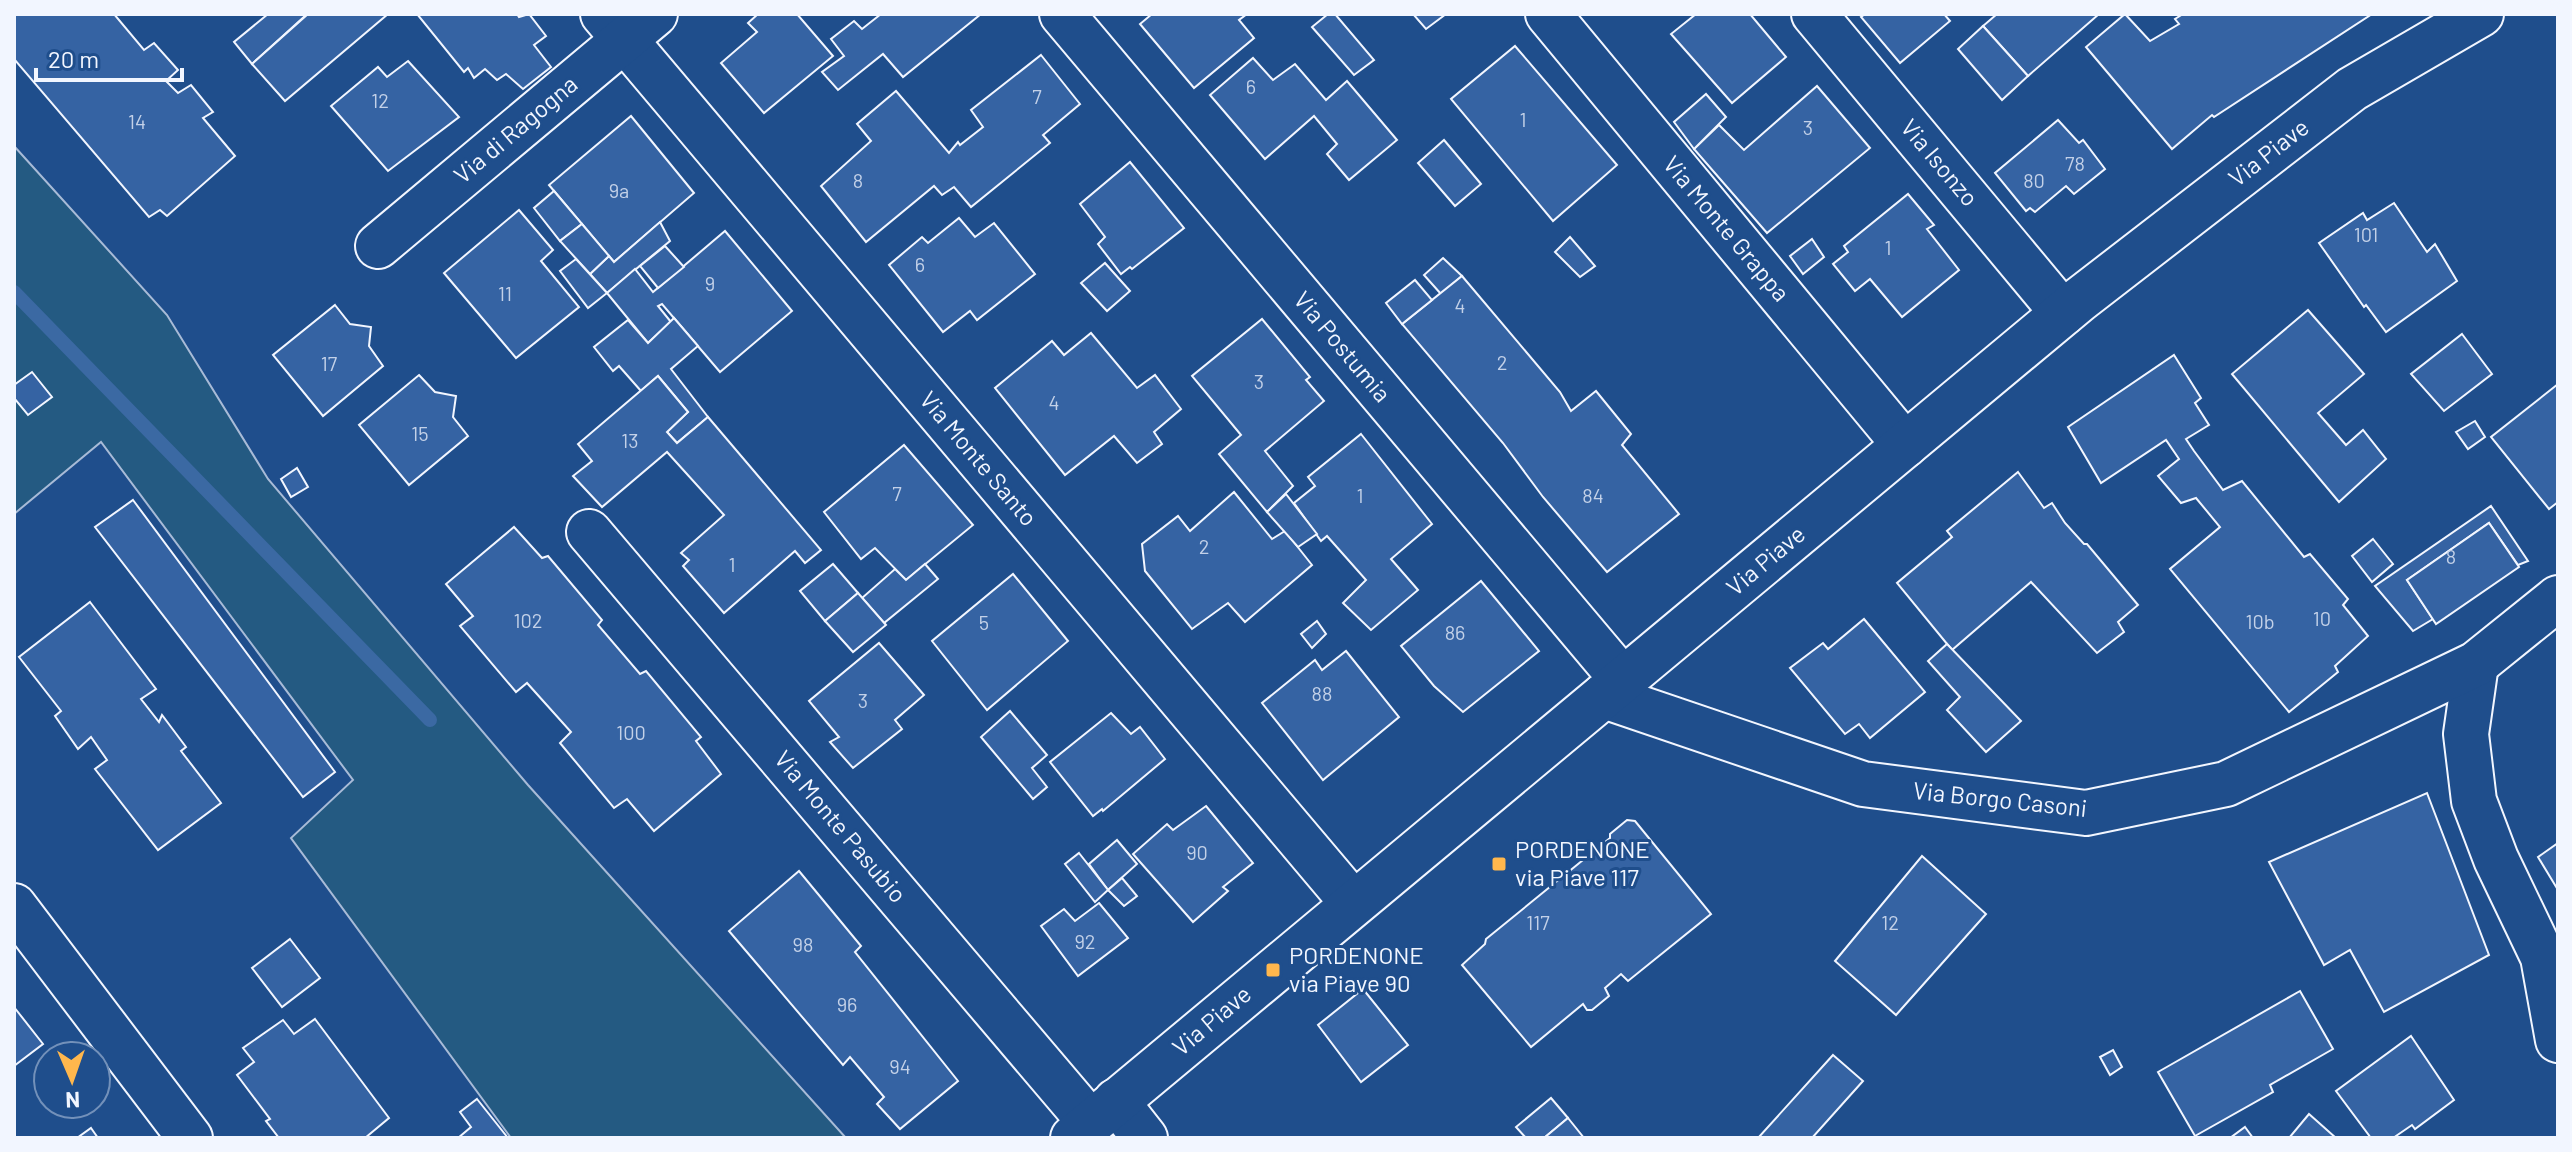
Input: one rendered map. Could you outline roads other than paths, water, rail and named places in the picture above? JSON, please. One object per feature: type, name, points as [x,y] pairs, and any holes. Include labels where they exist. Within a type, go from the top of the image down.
[{"type":"street","name":"Via Postumia","points":[[1062,14],[1614,688]]},
{"type":"street","name":"Via Monte Grappa","points":[[1548,14],[1905,445]]},
{"type":"street","name":"Via Isonzo","points":[[1814,14],[2063,313]]},
{"type":"street","name":"Via Piave","points":[[1093,1121],[2063,313],[2352,89],[2481,14]]},
{"type":"street","name":"Via di Ragogna","points":[[378,246],[627,22]]},
{"type":"street","name":"Via Monte Santo","points":[[627,22],[1353,903]]},
{"type":"street","name":"Via Monte Pasubio","points":[[589,532],[1093,1121],[1145,1138]]},
{"type":"street","name":"Via Borgo Casoni","points":[[1614,688],[1863,784],[2086,813],[2226,784],[2476,664],[2558,598]]},
{"type":"street","points":[[2476,664],[2466,734],[2474,801],[2496,859],[2543,957],[2558,1040]]},
{"type":"street","points":[[14,906],[190,1138]]},
{"type":"waterway","points":[[14,292],[430,720]]},
{"type":"place","name":"PORDENONE via Piave 117","points":[[1499,864]]},
{"type":"place","name":"PORDENONE via Piave 90","points":[[1273,970]]}]
